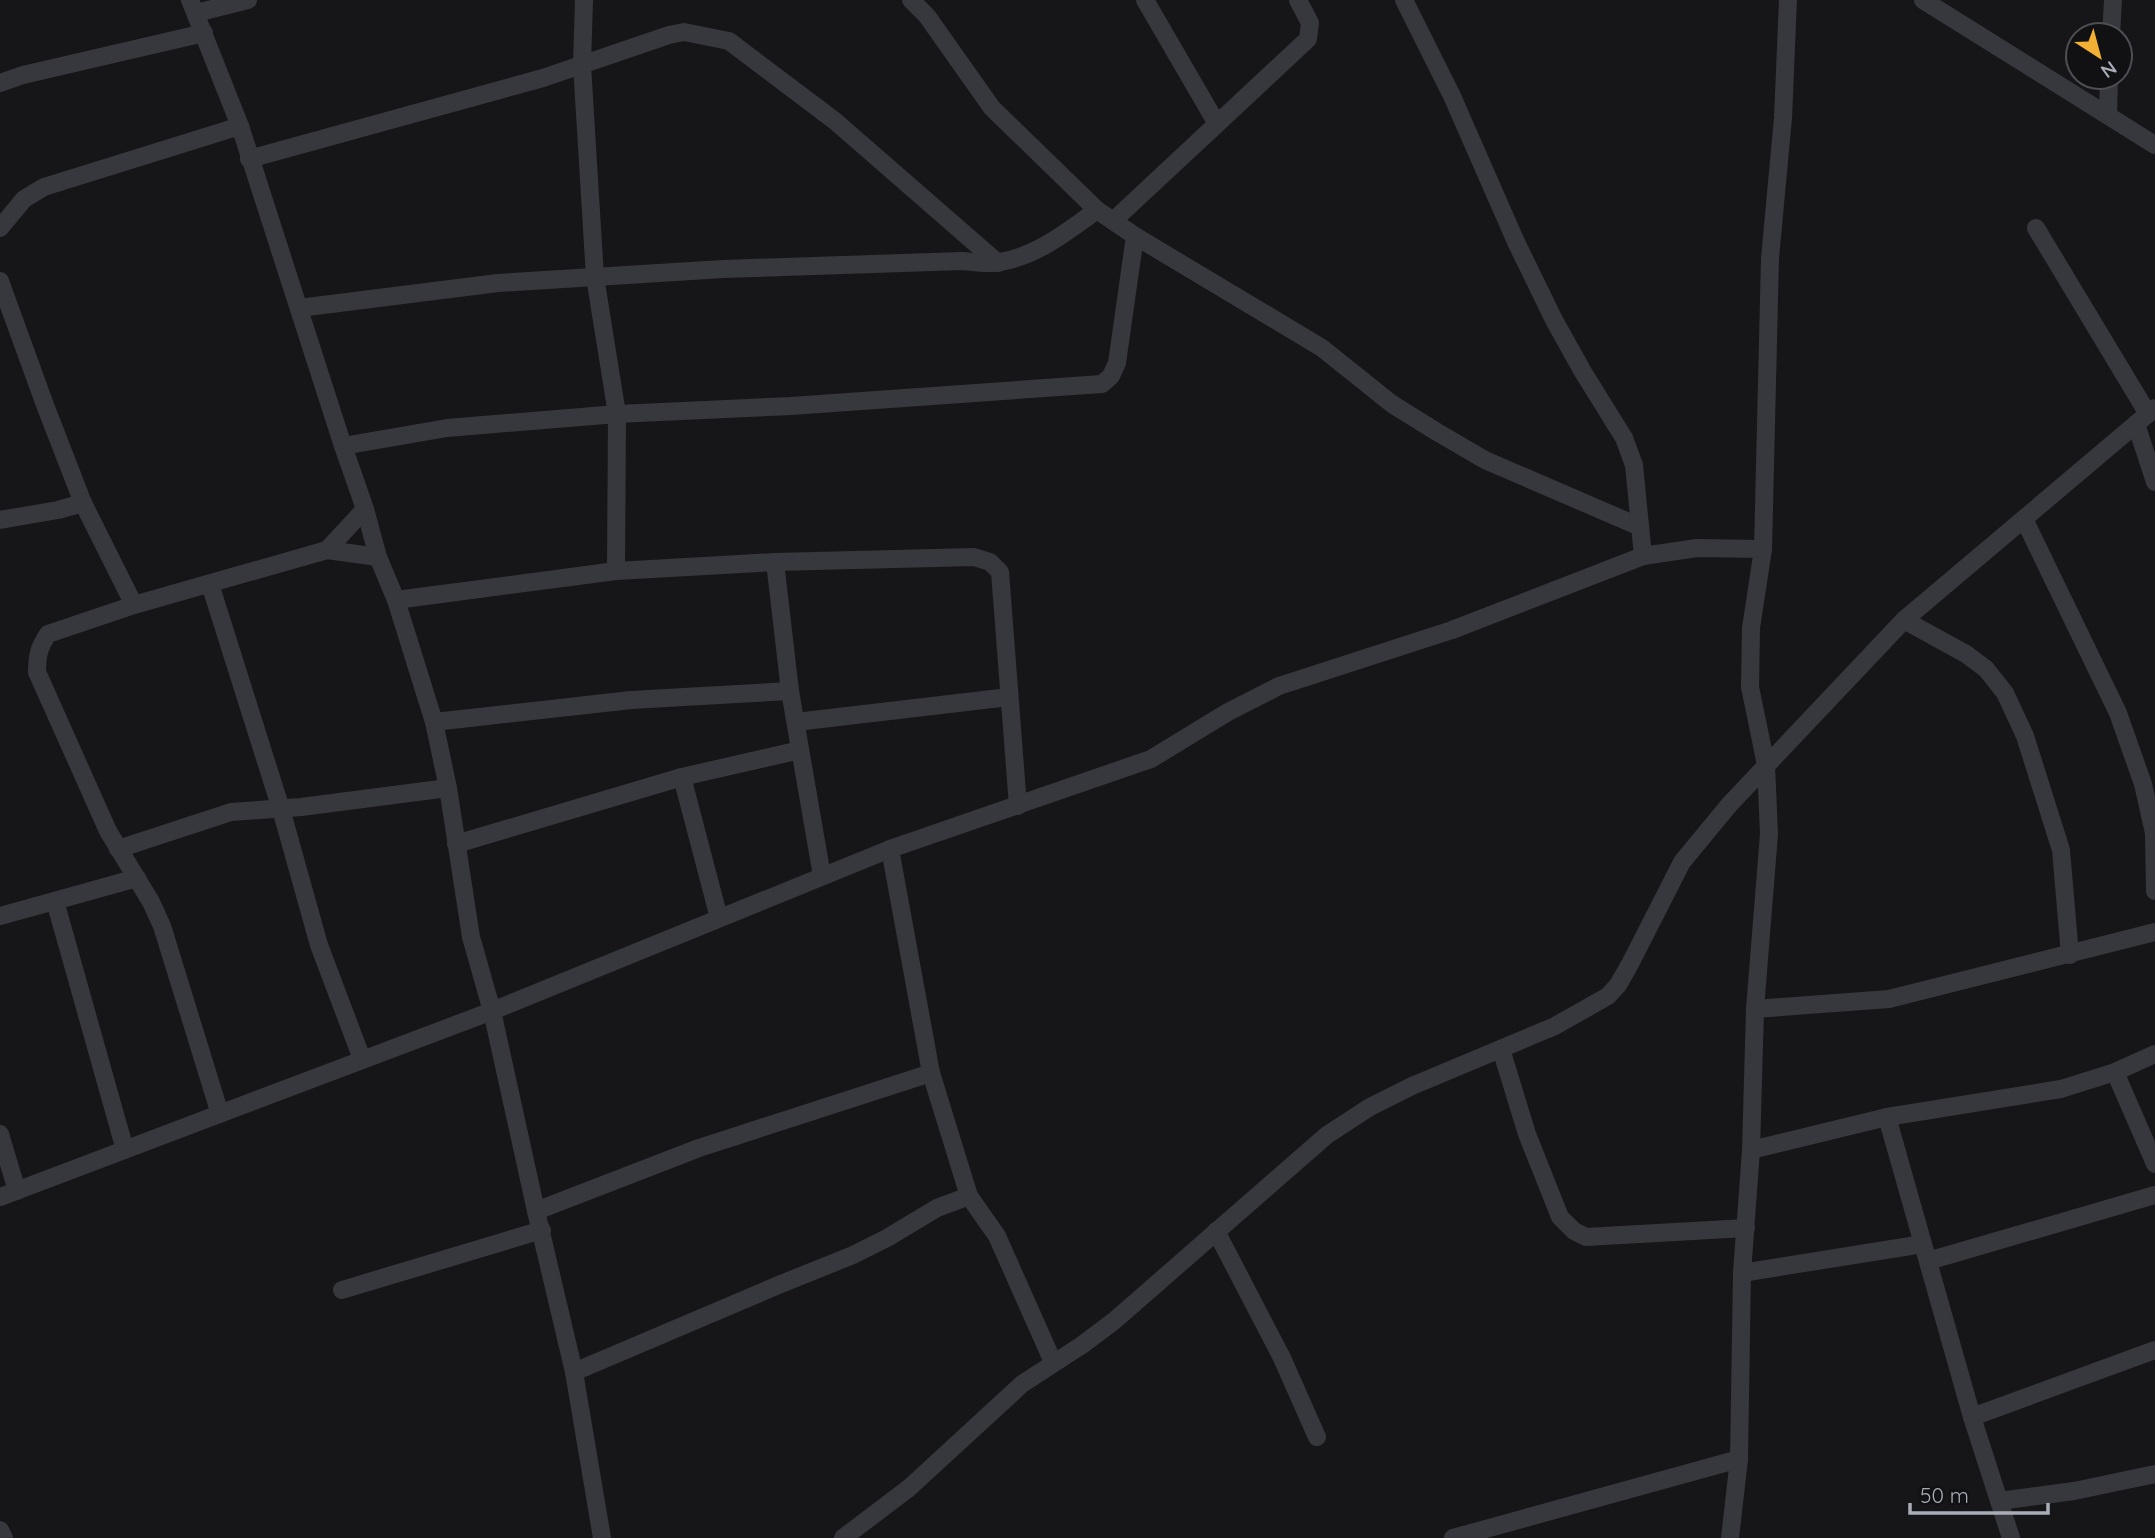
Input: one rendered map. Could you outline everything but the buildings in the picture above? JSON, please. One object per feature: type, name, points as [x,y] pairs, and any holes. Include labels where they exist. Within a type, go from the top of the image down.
[{"type":"street","points":[[248,0],[193,7],[240,126],[365,509],[378,557],[396,600],[434,722],[448,788],[471,937],[492,1011],[574,1372],[602,1538]]},
{"type":"street","points":[[584,0],[582,65],[595,277],[617,414],[616,571]]},
{"type":"street","points":[[911,0],[927,16],[992,108],[1097,210],[1135,236],[1322,348],[1392,404],[1461,446],[1485,460],[1638,526]]},
{"type":"street","points":[[1145,0],[1217,124]]},
{"type":"street","points":[[1113,221],[1308,39],[1310,23],[1298,0]]},
{"type":"street","points":[[1404,0],[1452,96],[1516,242],[1554,320],[1623,438],[1634,466],[1643,556]]},
{"type":"street","points":[[1730,1538],[1739,1460],[1742,1273],[1751,1150],[1755,1009],[1769,834],[1766,765],[1749,687],[1751,628],[1763,549],[1770,258],[1783,118],[1788,0]]},
{"type":"street","points":[[1923,0],[2155,145]]},
{"type":"street","points":[[2112,21],[2113,0]]},
{"type":"street","points":[[249,159],[427,111],[684,32],[729,41],[835,121],[998,263]]},
{"type":"street","points":[[0,83],[23,75],[204,33]]},
{"type":"street","points":[[2108,115],[2109,91]]},
{"type":"street","points":[[0,228],[24,199],[44,187],[240,126]]},
{"type":"street","points":[[299,308],[498,283],[723,269],[962,261],[998,263],[1025,255],[1055,240],[1097,210]]},
{"type":"street","points":[[2036,228],[2146,415],[2155,482]]},
{"type":"street","points":[[343,446],[447,428],[617,414],[791,406],[1102,384],[1111,376],[1117,363],[1135,236]]},
{"type":"street","points":[[0,281],[83,503],[134,605]]},
{"type":"street","points":[[843,1538],[909,1488],[1022,1384],[1114,1321],[1327,1135],[1370,1107],[1412,1086],[1555,1026],[1608,996],[1630,964],[1682,862],[1766,765],[1904,620],[2146,415]]},
{"type":"street","points":[[0,520],[83,503]]},
{"type":"street","points":[[327,550],[365,509]]},
{"type":"street","points":[[2024,519],[2072,614],[2123,725],[2143,784],[2154,833],[2155,891]]},
{"type":"street","points":[[0,1135],[8,1194],[492,1011],[890,849],[1151,759],[1228,712],[1279,686],[1452,629],[1643,556],[1697,548],[1763,549]]},
{"type":"street","points":[[220,1114],[162,926],[137,878],[118,849],[46,695],[37,672],[37,655],[48,634],[134,605],[327,550],[378,557]]},
{"type":"street","points":[[396,600],[616,571],[775,562],[974,557],[990,562],[1000,572],[1018,806]]},
{"type":"street","points":[[775,562],[790,691],[822,876]]},
{"type":"street","points":[[210,584],[281,809],[319,946],[362,1059]]},
{"type":"street","points":[[1904,620],[1986,668],[2006,693],[2025,736],[2061,850],[2070,955]]},
{"type":"street","points":[[434,722],[631,700],[790,691]]},
{"type":"street","points":[[796,722],[1009,697]]},
{"type":"street","points":[[456,844],[682,777],[800,750]]},
{"type":"street","points":[[682,777],[719,918]]},
{"type":"street","points":[[118,849],[231,812],[281,809],[448,788]]},
{"type":"street","points":[[890,849],[931,1073],[969,1196],[998,1236],[1053,1362]]},
{"type":"street","points":[[0,916],[137,878]]},
{"type":"street","points":[[55,901],[125,1150]]},
{"type":"street","points":[[1755,1009],[1889,999],[2155,932]]},
{"type":"street","points":[[1501,1049],[1527,1134],[1560,1217],[1574,1231],[1586,1237],[1746,1228]]},
{"type":"street","points":[[1751,1150],[1887,1117],[2061,1088],[2115,1072],[2155,1054]]},
{"type":"street","points":[[2115,1072],[2155,1164]]},
{"type":"street","points":[[536,1211],[699,1148],[931,1073]]},
{"type":"street","points":[[1887,1117],[1972,1417],[2011,1538]]},
{"type":"street","points":[[1742,1273],[1926,1252],[2155,1195]]},
{"type":"street","points":[[574,1372],[853,1255],[937,1208],[969,1196]]},
{"type":"street","points":[[342,1290],[542,1230]]},
{"type":"street","points":[[1216,1231],[1282,1358],[1317,1437]]},
{"type":"street","points":[[1972,1417],[2155,1350]]},
{"type":"street","points":[[1453,1538],[1739,1460]]},
{"type":"street","points":[[1999,1501],[2074,1491],[2155,1474]]}]
